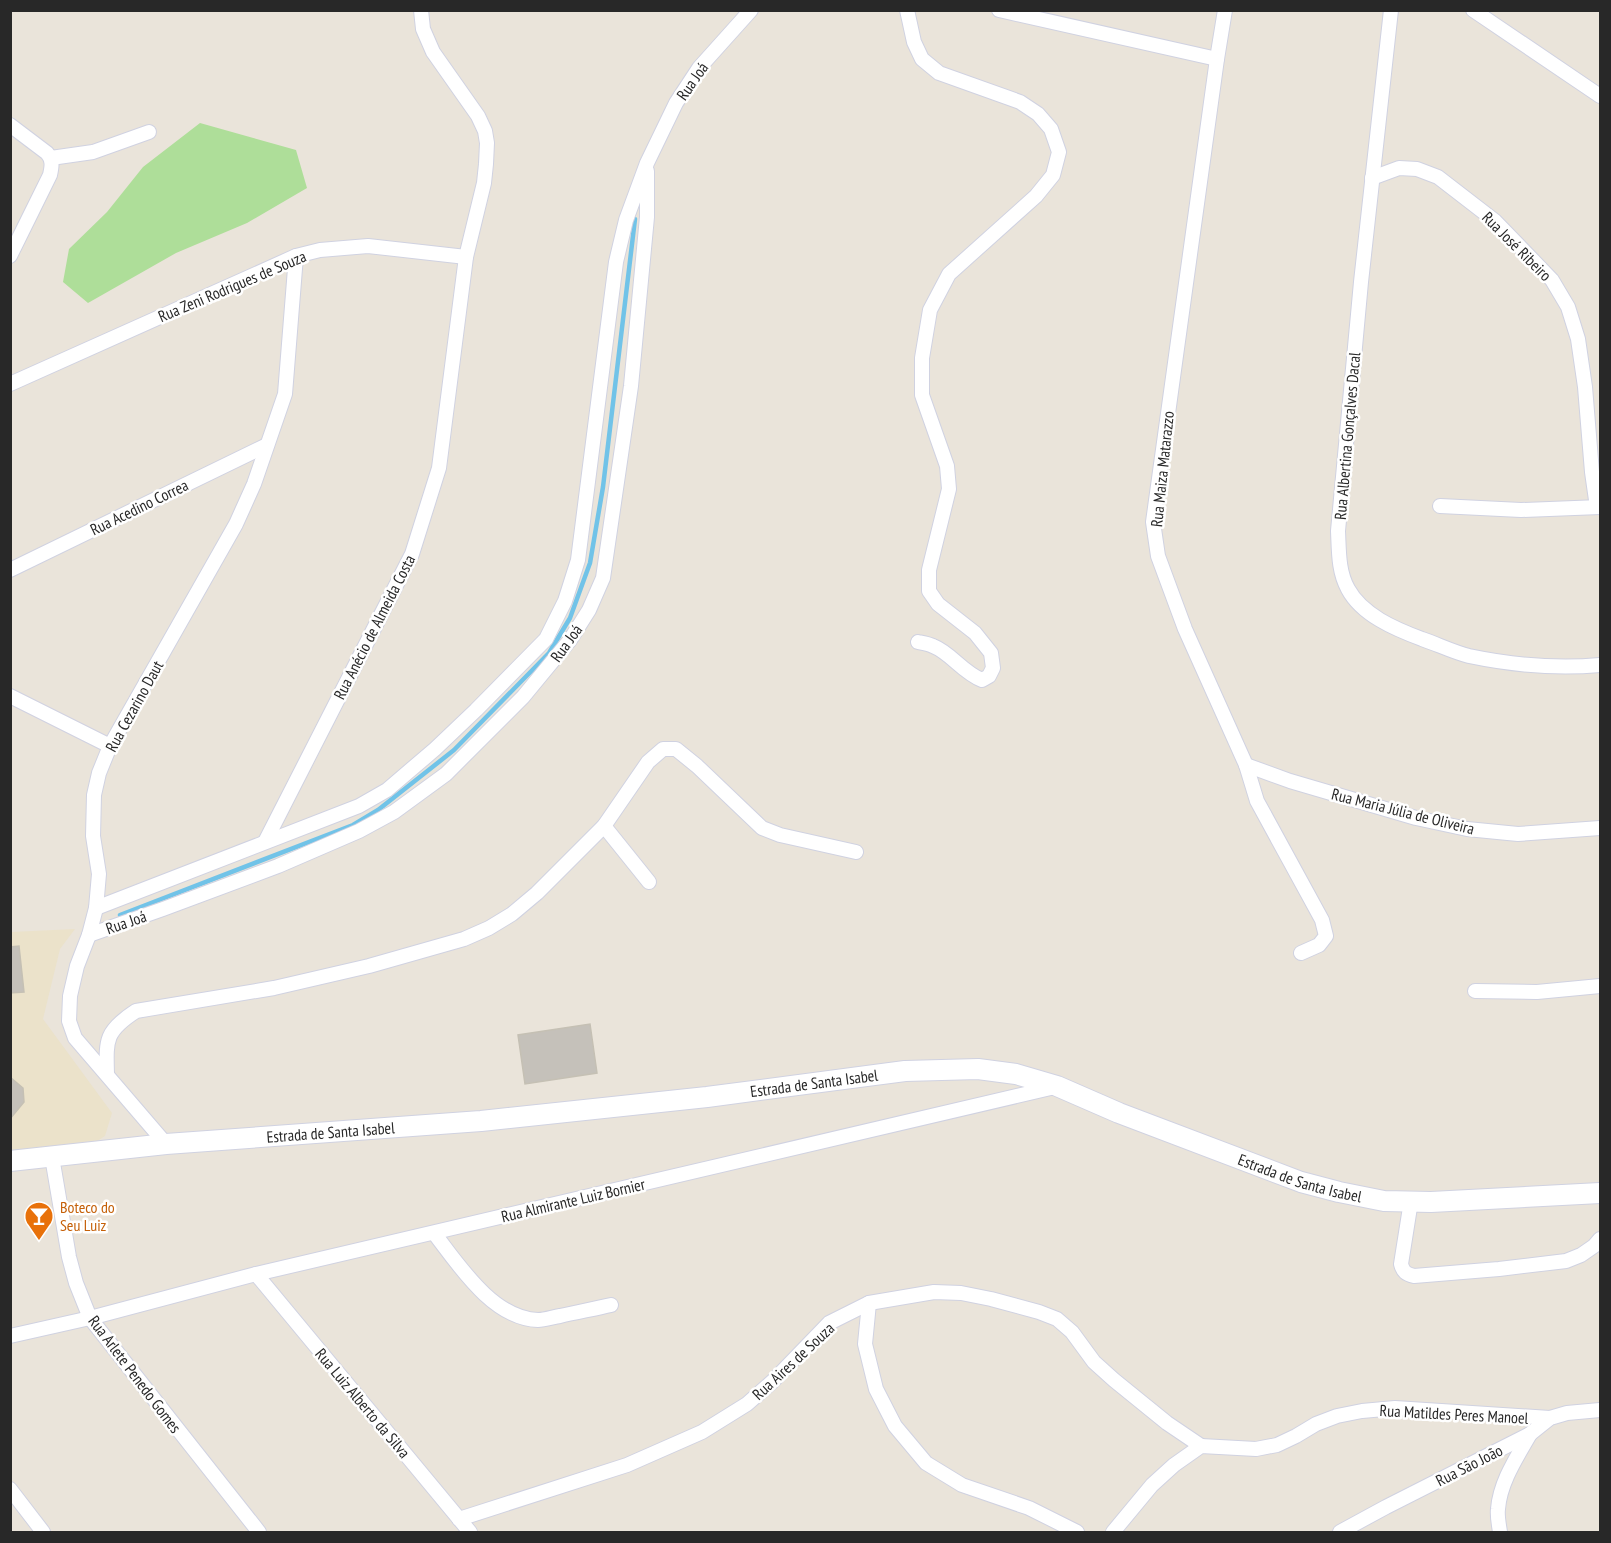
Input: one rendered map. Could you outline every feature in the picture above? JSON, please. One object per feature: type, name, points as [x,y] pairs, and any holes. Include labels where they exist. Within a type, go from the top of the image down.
[{"type":"main road","name":"Estrada de Santa Isabel","points":[[10,1161],[166,1144],[481,1121],[707,1097],[905,1071],[978,1069],[1016,1074],[1057,1086],[1119,1113],[1301,1182],[1384,1201],[1411,1202],[1600,1193]]},
{"type":"street","name":"Rua Anécio de Almeida Costa","points":[[265,842],[412,554],[438,468],[466,257],[484,183],[487,143],[485,131],[478,116],[433,52],[423,29],[421,10]]},
{"type":"street","name":"Rua Joá","points":[[89,935],[265,842],[359,806],[387,790],[468,718],[546,639],[565,601],[578,560],[616,262],[626,220],[647,163],[676,103],[699,68],[751,10]]},
{"type":"street","points":[[907,10],[914,42],[922,59],[939,73],[1020,102],[1038,114],[1051,129],[1059,152],[1053,175],[1036,196],[949,274],[930,310],[922,358],[922,394],[947,466],[949,489],[928,570],[929,591],[938,604],[975,633],[990,653],[993,668],[989,676],[982,680],[960,667],[932,645],[918,642]]},
{"type":"street","points":[[999,10],[1217,59]]},
{"type":"street","name":"Rua Maiza Matarazzo","points":[[1225,10],[1153,522],[1158,556],[1185,629],[1246,765],[1257,801],[1322,920],[1326,936],[1319,945],[1301,953]]},
{"type":"street","name":"Rua Albertina Gonçalves Dacal","points":[[1391,10],[1372,178],[1338,531],[1340,564],[1348,589],[1365,610],[1396,629],[1467,656],[1528,665],[1581,667],[1600,665]]},
{"type":"street","points":[[1473,10],[1600,96]]},
{"type":"street","points":[[10,125],[39,146],[51,158],[52,165],[50,175],[10,256]]},
{"type":"street","points":[[51,158],[93,152],[149,132]]},
{"type":"street","name":"Rua Joá","points":[[96,908],[160,897],[278,866],[358,831],[394,812],[446,774],[523,697],[570,640],[589,610],[603,578],[631,386],[647,217],[647,163]]},
{"type":"street","name":"Rua José Ribeiro","points":[[1372,178],[1398,168],[1417,169],[1437,177],[1495,221],[1552,280],[1569,307],[1578,339],[1586,387],[1592,472],[1599,507]]},
{"type":"street","name":"Rua Zeni Rodrigues de Souza","points":[[10,384],[296,256],[320,250],[368,246],[466,257]]},
{"type":"street","name":"Rua Cezarino Daut","points":[[166,1144],[75,1038],[69,1021],[70,996],[96,908],[99,874],[93,836],[94,795],[99,773],[110,746],[236,524],[254,484],[285,394],[296,256]]},
{"type":"street","name":"Rua Acedino Correa","points":[[10,570],[267,445]]},
{"type":"street","points":[[1440,506],[1521,510],[1599,507]]},
{"type":"street","points":[[10,696],[110,746]]},
{"type":"street","points":[[107,1074],[106,1043],[111,1032],[122,1020],[136,1011],[274,988],[369,966],[464,939],[489,928],[512,914],[537,893],[604,826],[648,762],[663,749],[676,749],[762,828],[780,835],[856,852]]},
{"type":"street","name":"Rua Maria Júlia de Oliveira","points":[[1246,765],[1290,781],[1416,818],[1467,829],[1518,834],[1600,828]]},
{"type":"street","points":[[604,826],[649,882]]},
{"type":"street","points":[[1475,991],[1537,992],[1600,986]]},
{"type":"street","name":"Rua Almirante Luiz Bornier","points":[[10,1336],[90,1318],[256,1274],[1057,1086]]},
{"type":"street","name":"Rua Arlete Penedo Gomes","points":[[52,1157],[69,1257],[76,1283],[90,1318],[259,1533]]},
{"type":"street","points":[[1411,1202],[1401,1264],[1403,1271],[1414,1276],[1566,1261],[1581,1255],[1600,1239]]},
{"type":"street","points":[[434,1233],[487,1296],[513,1314],[539,1320],[611,1305]]},
{"type":"street","name":"Rua Luiz Alberto da Silva","points":[[256,1274],[470,1533]]},
{"type":"street","name":"Rua Aires de Souza","points":[[459,1519],[627,1465],[702,1432],[747,1404],[829,1323],[869,1303],[934,1292],[961,1293],[991,1299],[1057,1319],[1072,1332],[1094,1362],[1114,1380],[1167,1424],[1201,1446]]},
{"type":"street","points":[[869,1303],[865,1344],[876,1389],[895,1426],[926,1463],[962,1485],[1029,1508],[1077,1533]]},
{"type":"street","name":"Rua Matildes Peres Manoel","points":[[1201,1446],[1256,1449],[1277,1445],[1316,1424],[1337,1416],[1395,1408],[1550,1419]]},
{"type":"street","name":"Rua São João","points":[[1340,1533],[1386,1507],[1530,1434],[1550,1419],[1567,1413],[1600,1410]]},
{"type":"street","points":[[1500,1533],[1498,1510],[1501,1492],[1530,1434]]},
{"type":"street","points":[[1113,1533],[1152,1485],[1174,1465],[1201,1446]]},
{"type":"street","points":[[10,1489],[43,1533]]},
{"type":"shaded area","points":[[75,929],[60,949],[43,1019],[112,1113],[105,1136],[91,1145],[11,1152],[11,932]]},
{"type":"green space","points":[[200,123],[296,150],[307,188],[247,223],[176,253],[88,303],[63,282],[69,249],[107,212],[143,167]]},
{"type":"building","points":[[19,946],[24,992],[10,993],[10,947]]},
{"type":"building","points":[[590,1024],[597,1073],[525,1084],[518,1035]]},
{"type":"building","points":[[10,1077],[23,1088],[24,1102],[10,1119]]},
{"type":"waterway","points":[[120,915],[353,825],[378,810],[454,750],[549,653],[570,618],[590,563],[603,487],[635,219]]},
{"type":"place","name":"Boteco do Seu Luiz","points":[[39,1242]]}]
